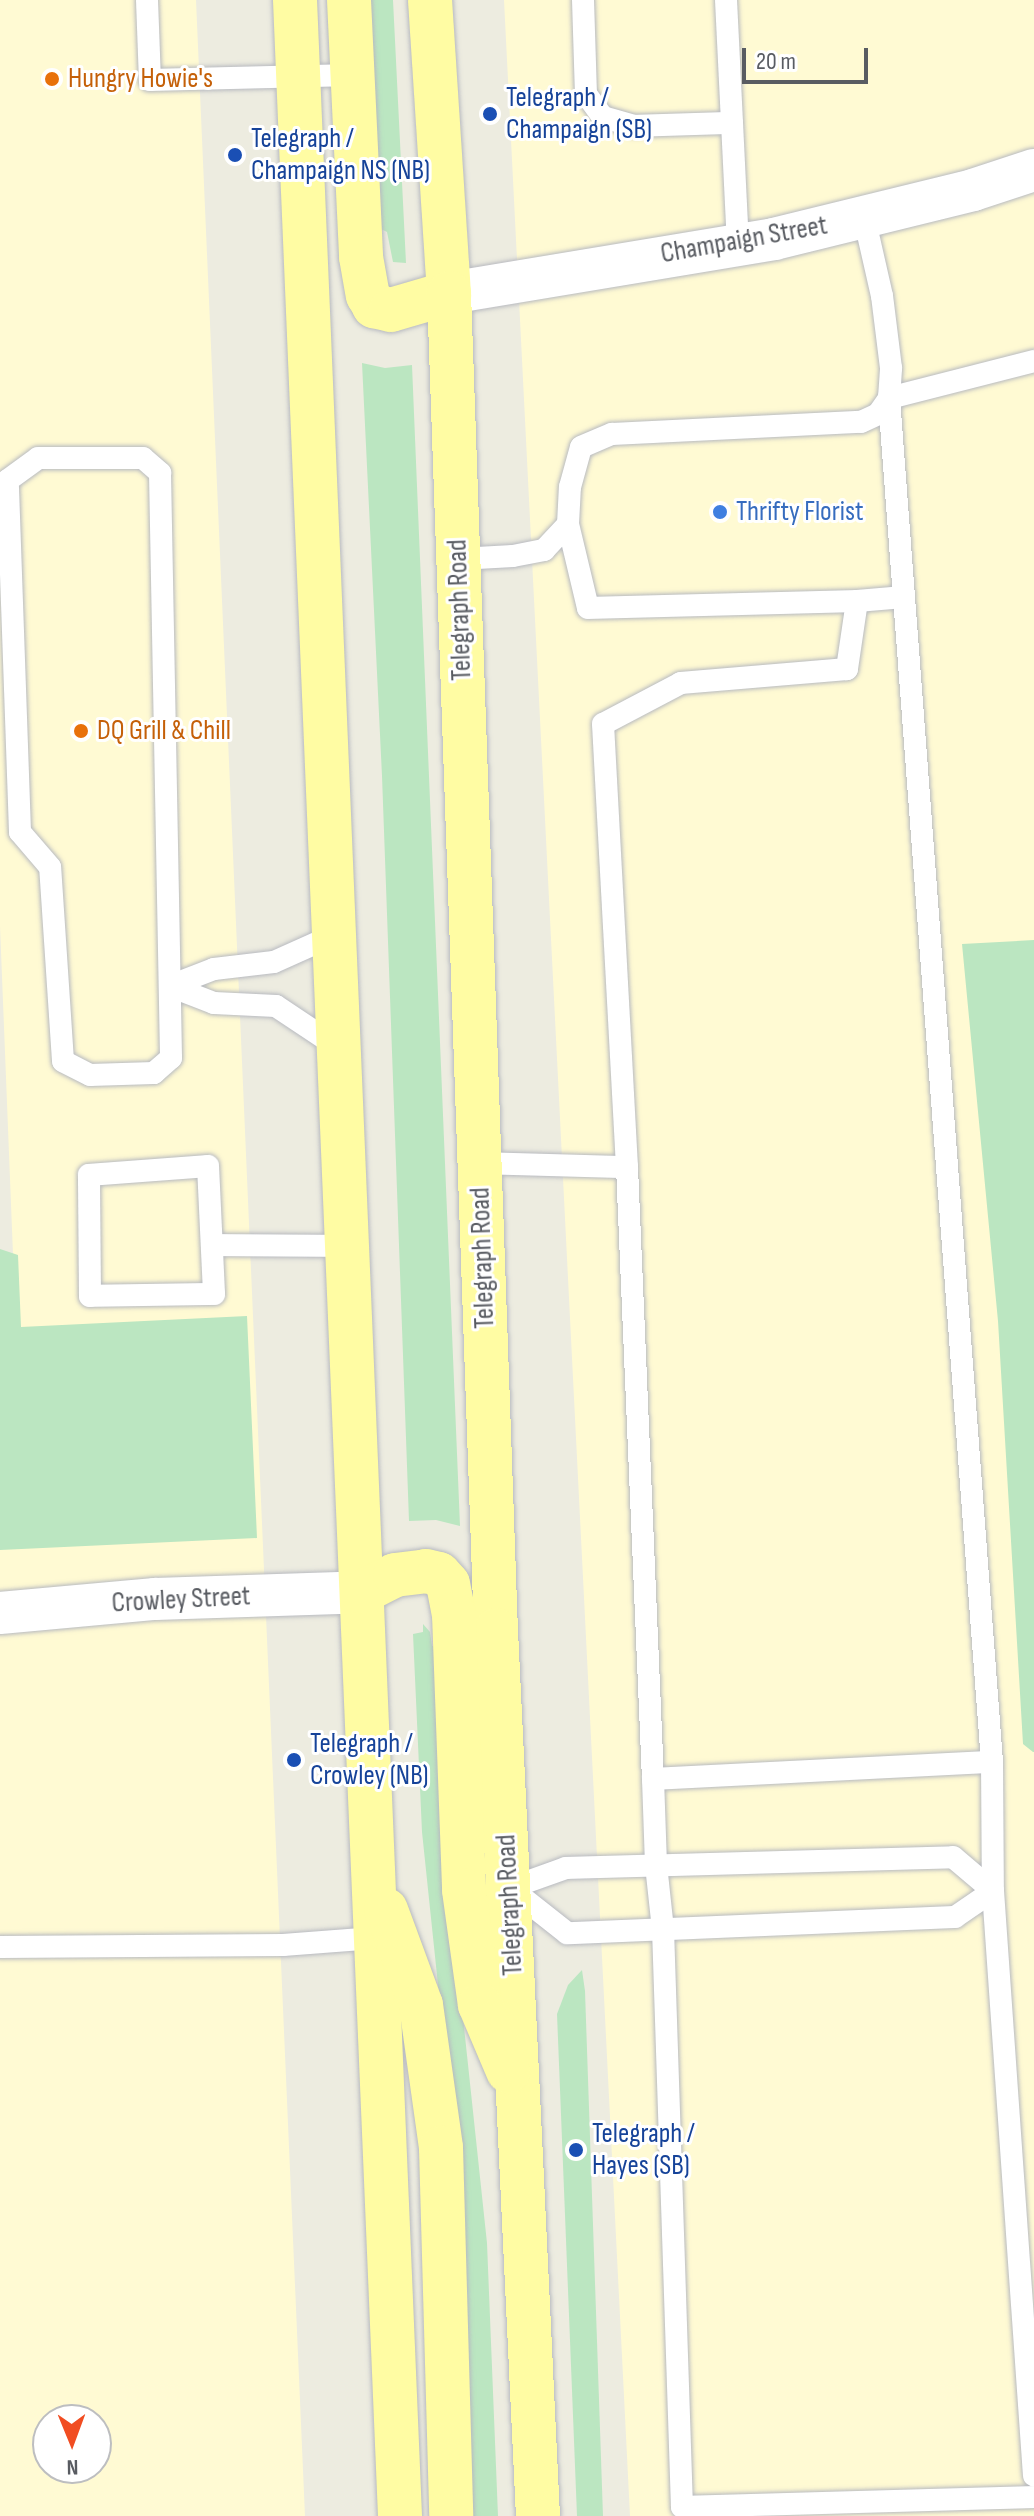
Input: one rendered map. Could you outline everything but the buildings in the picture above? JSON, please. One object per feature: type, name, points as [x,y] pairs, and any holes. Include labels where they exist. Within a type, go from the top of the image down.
[{"type":"main road","points":[[295,0],[400,2516]]},
{"type":"main road","points":[[349,0],[361,257],[368,295],[374,306],[391,310],[449,293]]},
{"type":"main road","name":"Telegraph Road","points":[[430,0],[449,293],[496,1630],[538,2516]]},
{"type":"main road","points":[[362,1592],[395,1575],[426,1571],[439,1574],[448,1584],[454,1614],[468,1919],[480,2005],[519,2099]]},
{"type":"main road","points":[[373,1874],[421,2005],[441,2148],[451,2516]]},
{"type":"street","name":"Champaign Street","points":[[449,293],[738,244],[973,190],[1034,170]]},
{"type":"street","name":"Crowley Street","points":[[0,1613],[155,1599],[362,1592]]},
{"type":"lane","points":[[147,0],[150,80],[352,75]]},
{"type":"lane","points":[[583,0],[586,94],[603,117],[634,126],[732,123]]},
{"type":"lane","points":[[726,0],[738,244]]},
{"type":"lane","points":[[864,217],[882,296],[891,368],[889,398],[992,1762],[993,1891],[1034,2476]]},
{"type":"lane","points":[[904,597],[588,608],[568,524],[570,487],[581,447],[612,434],[861,422],[878,414],[889,398],[1034,361]]},
{"type":"lane","points":[[38,458],[143,458],[160,473],[170,986],[171,1058],[154,1073],[90,1075],[63,1061],[50,867],[20,832],[8,480],[38,458]]},
{"type":"lane","points":[[459,559],[513,556],[544,550],[568,524]]},
{"type":"lane","points":[[857,601],[847,669],[681,683],[603,724],[627,1167],[656,1865],[663,1929],[682,2507],[1034,2497]]},
{"type":"lane","points":[[170,986],[214,969],[274,962],[334,935]]},
{"type":"lane","points":[[170,986],[214,1003],[276,1006],[339,1048]]},
{"type":"lane","points":[[480,1163],[627,1167]]},
{"type":"lane","points":[[208,1166],[213,1245],[214,1294],[90,1296],[89,1175],[208,1166]]},
{"type":"lane","points":[[213,1245],[348,1246]]},
{"type":"lane","points":[[653,1779],[992,1762]]},
{"type":"lane","points":[[510,1888],[566,1868],[953,1857],[993,1891]]},
{"type":"lane","points":[[510,1888],[567,1933],[955,1917],[993,1891]]},
{"type":"lane","points":[[0,1947],[283,1945],[375,1938]]},
{"type":"shaded area","points":[[0,0],[196,0],[305,2516],[0,2516],[0,1534],[24,1533],[0,926]]},
{"type":"shaded area","points":[[504,0],[1034,0],[1034,2516],[630,2516]]},
{"type":"green space","points":[[366,0],[393,0],[406,263],[393,262],[387,232],[377,227]]},
{"type":"green space","points":[[362,363],[385,368],[412,365],[460,1526],[436,1520],[409,1521],[382,776]]},
{"type":"green space","points":[[1034,940],[1033,1752],[1023,1744],[998,1321],[962,944]]},
{"type":"green space","points":[[0,1249],[18,1255],[21,1327],[247,1316],[257,1538],[0,1550]]},
{"type":"green space","points":[[423,1624],[430,1632],[432,1646],[440,1646],[449,1886],[487,2243],[498,2516],[469,2516],[456,2157],[422,1832],[413,1634],[423,1632]]},
{"type":"green space","points":[[582,1970],[603,2516],[577,2516],[557,2014],[568,1985]]},
{"type":"place","name":"Hungry Howie's","points":[[52,79]]},
{"type":"place","name":"Telegraph / Champaign (SB)","points":[[490,114]]},
{"type":"place","name":"Telegraph / Champaign NS (NB)","points":[[235,155]]},
{"type":"place","name":"Thrifty Florist","points":[[720,512]]},
{"type":"place","name":"DQ Grill & Chill","points":[[81,731]]},
{"type":"place","name":"Telegraph / Crowley (NB)","points":[[294,1760]]},
{"type":"place","name":"Telegraph / Hayes (SB)","points":[[576,2150]]}]
